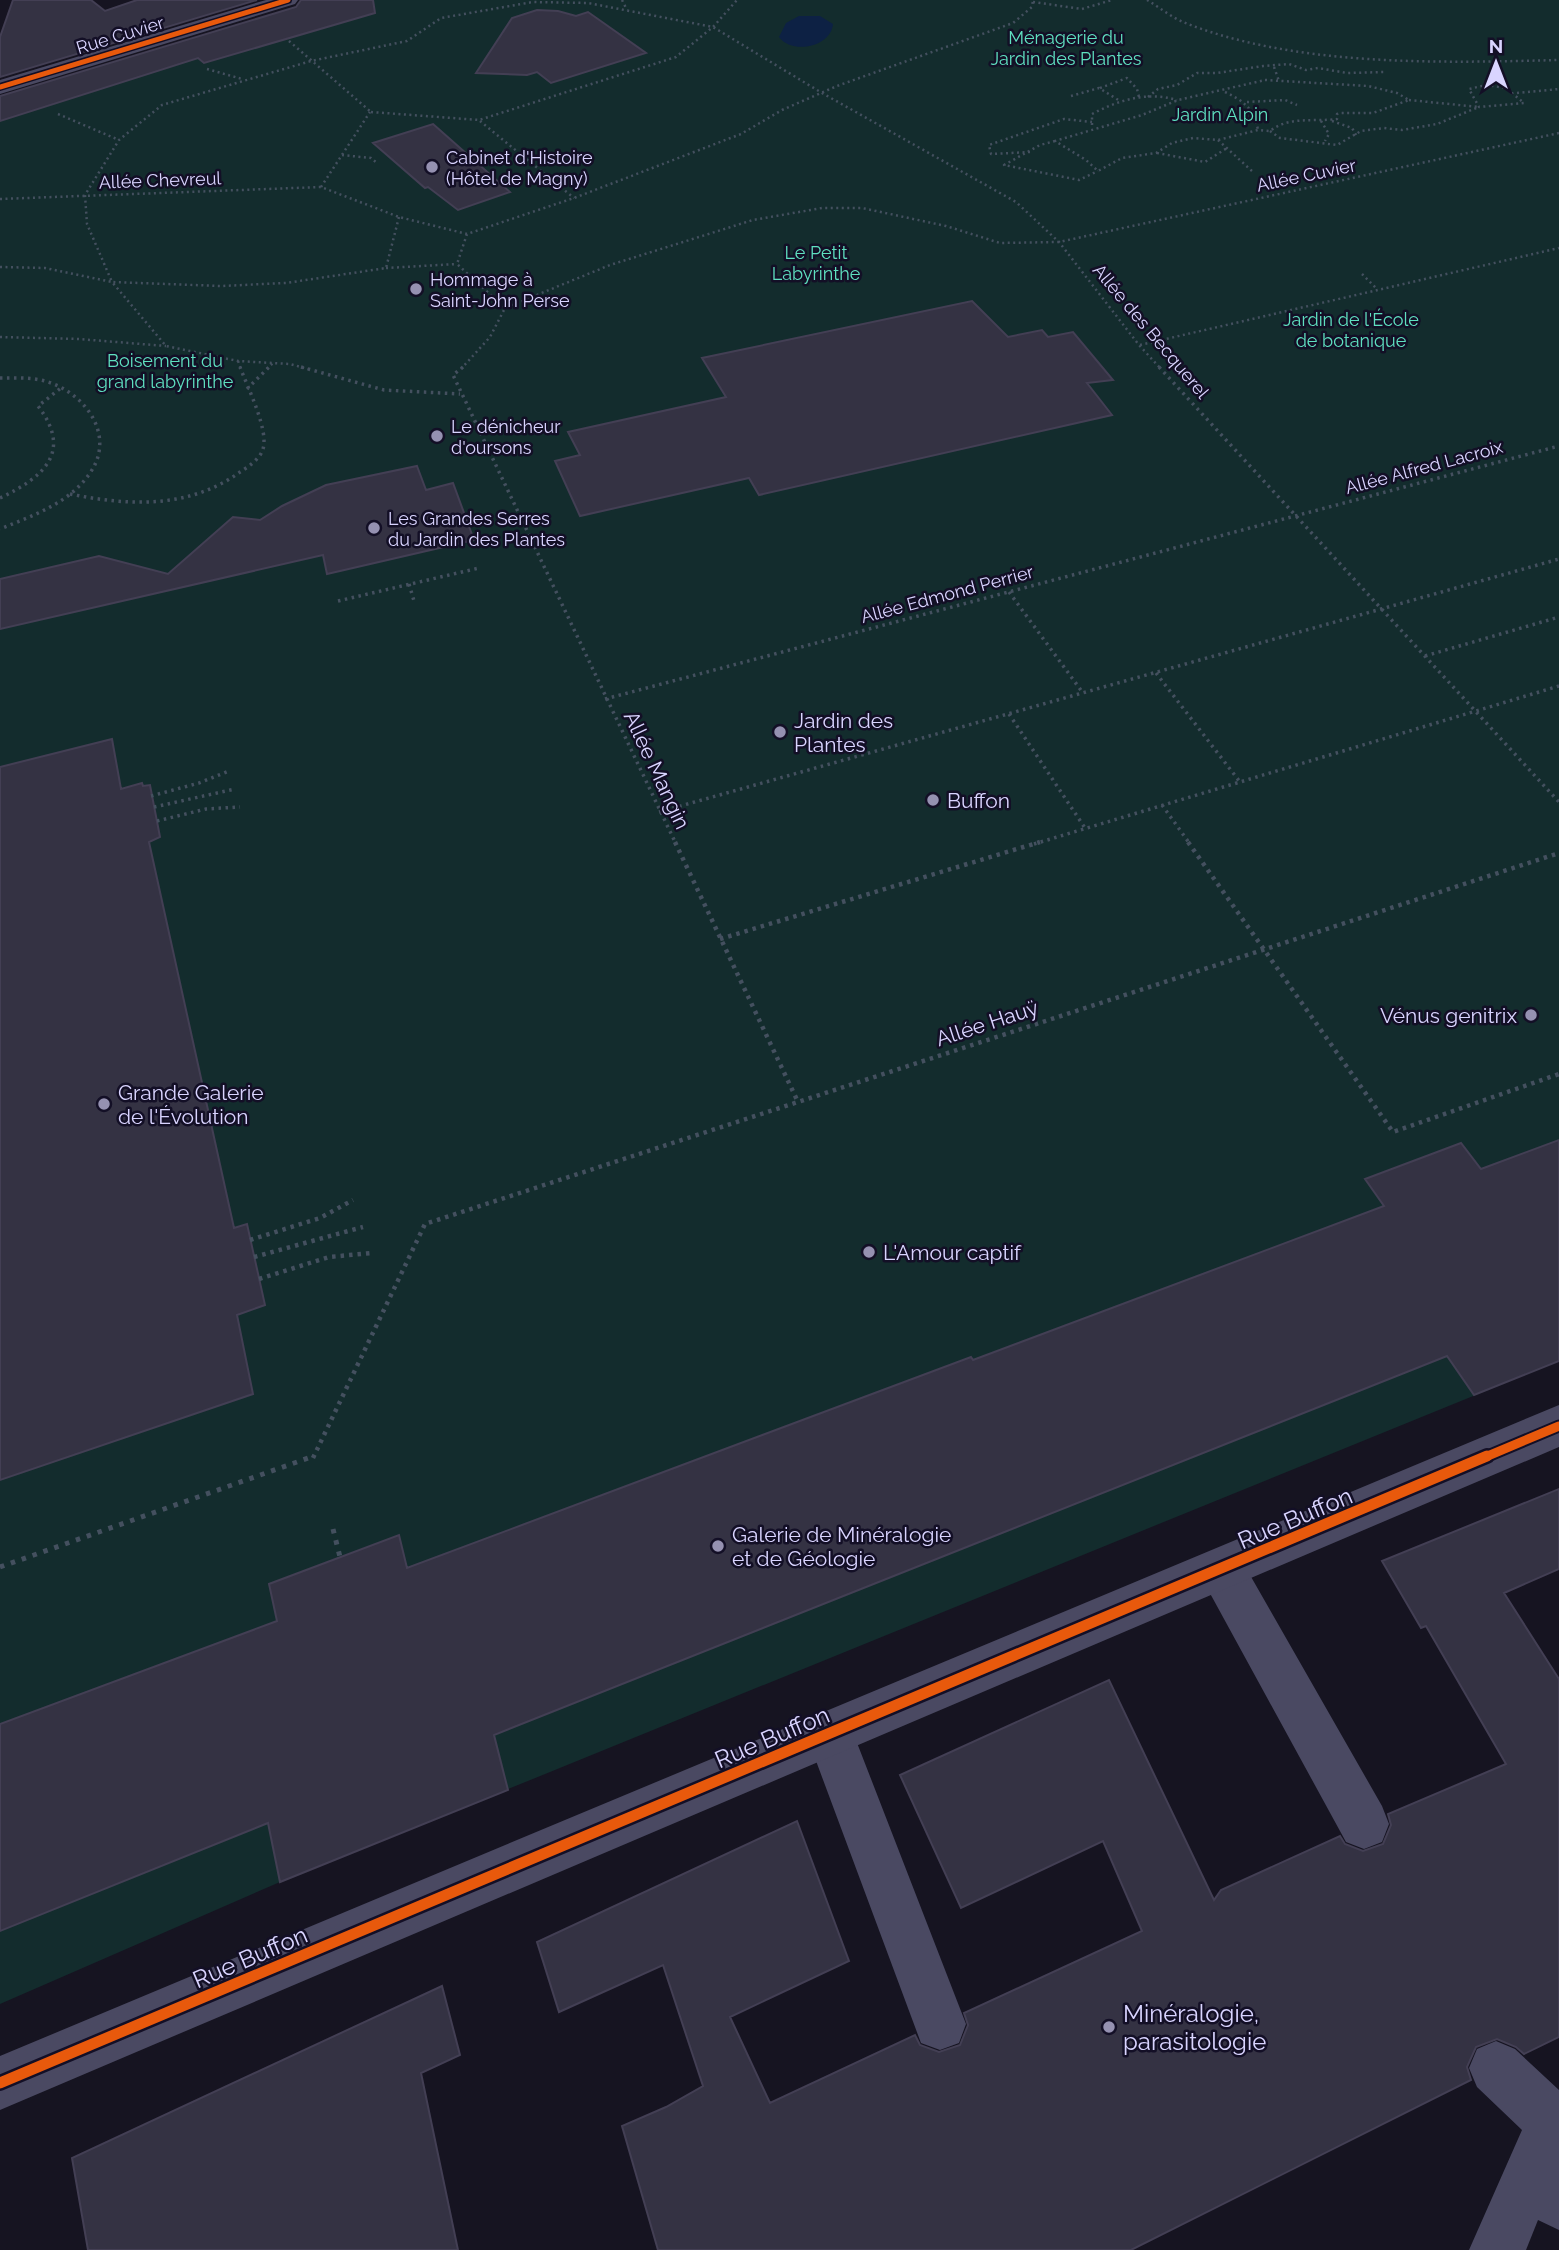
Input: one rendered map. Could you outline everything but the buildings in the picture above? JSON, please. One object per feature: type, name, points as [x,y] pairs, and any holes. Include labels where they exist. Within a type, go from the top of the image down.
[{"type":"street","name":"Rue Cuvier","points":[[0,87],[288,0]]},
{"type":"street","name":"Rue Buffon","points":[[0,2083],[1559,1426]]},
{"type":"street","points":[[1222,1570],[1364,1824]]},
{"type":"street","points":[[830,1734],[940,2024]]},
{"type":"street","points":[[1496,2068],[1553,2147],[1497,2250]]},
{"type":"path","points":[[622,0],[628,11]]},
{"type":"path","points":[[287,40],[370,112],[479,120],[676,57],[713,27],[737,0]]},
{"type":"path","points":[[370,112],[321,187],[399,216],[467,234],[574,198],[741,134],[782,110],[822,93],[1013,23],[1032,7],[1033,1],[1082,9],[1112,0]]},
{"type":"path","points":[[1147,0],[1162,11],[1204,30],[1310,52],[1419,61],[1559,60]]},
{"type":"path","points":[[1148,97],[1155,89],[1177,85],[1197,73],[1214,74],[1261,66],[1282,64],[1302,66],[1306,70],[1327,68],[1347,73],[1385,72]]},
{"type":"path","points":[[197,66],[243,79]]},
{"type":"path","points":[[1274,66],[1273,73],[1279,81]]},
{"type":"path","points":[[1071,96],[1127,78],[1137,89],[1139,97]]},
{"type":"path","points":[[1227,148],[1205,162],[1156,153],[1122,158],[1079,180],[1004,164],[1040,145],[1142,115],[1178,100],[1265,80],[1368,86],[1397,93],[1409,100],[1464,104],[1480,109]]},
{"type":"path","points":[[1156,153],[1172,143],[1193,138],[1218,140],[1258,130],[1270,131],[1280,138],[1304,142],[1325,141],[1337,145],[1361,131],[1384,128],[1402,130],[1437,124],[1480,109],[1505,108],[1524,103],[1509,87],[1490,83],[1469,89],[1480,109]]},
{"type":"path","points":[[1099,88],[1121,102]]},
{"type":"path","points":[[1516,94],[1559,89]]},
{"type":"path","points":[[1224,91],[1246,102],[1255,114],[1258,130]]},
{"type":"path","points":[[1093,128],[1092,114],[1121,102],[1139,97],[1178,100]]},
{"type":"path","points":[[1246,102],[1285,100],[1297,105]]},
{"type":"path","points":[[1270,131],[1280,123],[1291,120],[1337,119],[1337,114],[1361,114],[1392,109],[1409,100]]},
{"type":"path","points":[[57,113],[118,140],[85,195],[87,224],[112,282],[166,346]]},
{"type":"path","points":[[1030,152],[1022,150],[991,155],[989,145],[1064,119],[1092,122]]},
{"type":"path","points":[[479,120],[574,198]]},
{"type":"path","points":[[1328,120],[1352,128],[1356,135]]},
{"type":"path","points":[[1321,121],[1329,134],[1325,141]]},
{"type":"path","points":[[1218,140],[1253,173]]},
{"type":"path","points":[[1055,141],[1086,160],[1098,171]]},
{"type":"path","points":[[342,155],[371,158],[377,163]]},
{"type":"path","points":[[386,268],[399,216]]},
{"type":"path","points":[[457,264],[467,234]]},
{"type":"path","points":[[1139,345],[1559,248]]},
{"type":"path","points":[[0,267],[45,268],[112,282],[221,286],[286,283],[386,268],[457,264],[505,308],[490,337],[470,362],[453,375],[460,394],[384,390],[290,364],[238,361],[166,346],[79,339],[0,337]]},
{"type":"path","points":[[1362,274],[1378,290]]},
{"type":"path","points":[[70,494],[105,502],[142,503],[205,493],[232,480],[253,463],[262,449],[263,435],[238,361]]},
{"type":"path","points":[[247,389],[273,363]]},
{"type":"path","points":[[0,378],[48,382],[61,388],[93,414],[101,429],[100,448],[92,472],[70,494],[46,509],[0,529]]},
{"type":"path","points":[[0,498],[26,486],[51,459],[56,447],[56,430],[38,407],[61,388]]},
{"type":"path","points":[[659,812],[1559,559]]},
{"type":"path","points":[[338,601],[479,568]]},
{"type":"path","points":[[409,584],[414,601]]},
{"type":"path","points":[[1009,592],[1083,693]]},
{"type":"path","points":[[1425,656],[1559,617]]},
{"type":"path","points":[[1156,673],[1240,782]]},
{"type":"path","points":[[720,939],[1559,686]]},
{"type":"path","points":[[1009,714],[1085,828]]},
{"type":"path","points":[[151,796],[199,783],[229,771]]},
{"type":"path","points":[[154,807],[235,789]]},
{"type":"path","points":[[1162,805],[1393,1132],[1559,1074]]},
{"type":"path","points":[[157,821],[206,809],[240,807]]},
{"type":"path","points":[[250,1240],[320,1218],[353,1200]]},
{"type":"path","points":[[254,1257],[363,1227]]},
{"type":"path","points":[[259,1279],[329,1257],[371,1253]]},
{"type":"path","points":[[333,1529],[340,1557]]},
{"type":"green space","name":"Jardin des Plantes","points":[[335,0],[1559,0],[1559,1361],[280,1882],[0,2004],[0,104]]},
{"type":"water","points":[[799,16],[820,16],[833,24],[831,32],[826,38],[810,46],[785,43],[779,37],[786,23]]},
{"type":"cycle path","points":[[0,87],[288,0]]},
{"type":"cycle path","points":[[0,2083],[1559,1426]]},
{"type":"place","name":"Cabinet d'Histoire (Hôtel de Magny)","points":[[432,167]]},
{"type":"place","name":"Hommage à Saint-John Perse","points":[[416,289]]},
{"type":"place","name":"Le dénicheur d'oursons","points":[[437,436]]},
{"type":"place","name":"Les Grandes Serres du Jardin des Plantes","points":[[374,528]]},
{"type":"place","name":"Jardin des Plantes","points":[[780,732]]},
{"type":"place","name":"Buffon","points":[[933,800]]},
{"type":"place","name":"Vénus genitrix","points":[[1531,1015]]},
{"type":"place","name":"Grande Galerie de l'Évolution","points":[[104,1104]]},
{"type":"place","name":"L'Amour captif","points":[[869,1252]]},
{"type":"place","name":"Galerie de Minéralogie et de Géologie","points":[[718,1546]]},
{"type":"place","name":"Minéralogie, parasitologie","points":[[1109,2027]]},
{"type":"park label","name":"Ménagerie du Jardin des Plantes","points":[[1066,47]]},
{"type":"park label","name":"Jardin Alpin","points":[[1220,114]]},
{"type":"park label","name":"Le Petit Labyrinthe","points":[[816,262]]},
{"type":"park label","name":"Jardin de l'École de botanique","points":[[1351,329]]},
{"type":"park label","name":"Boisement du grand labyrinthe","points":[[165,370]]}]
